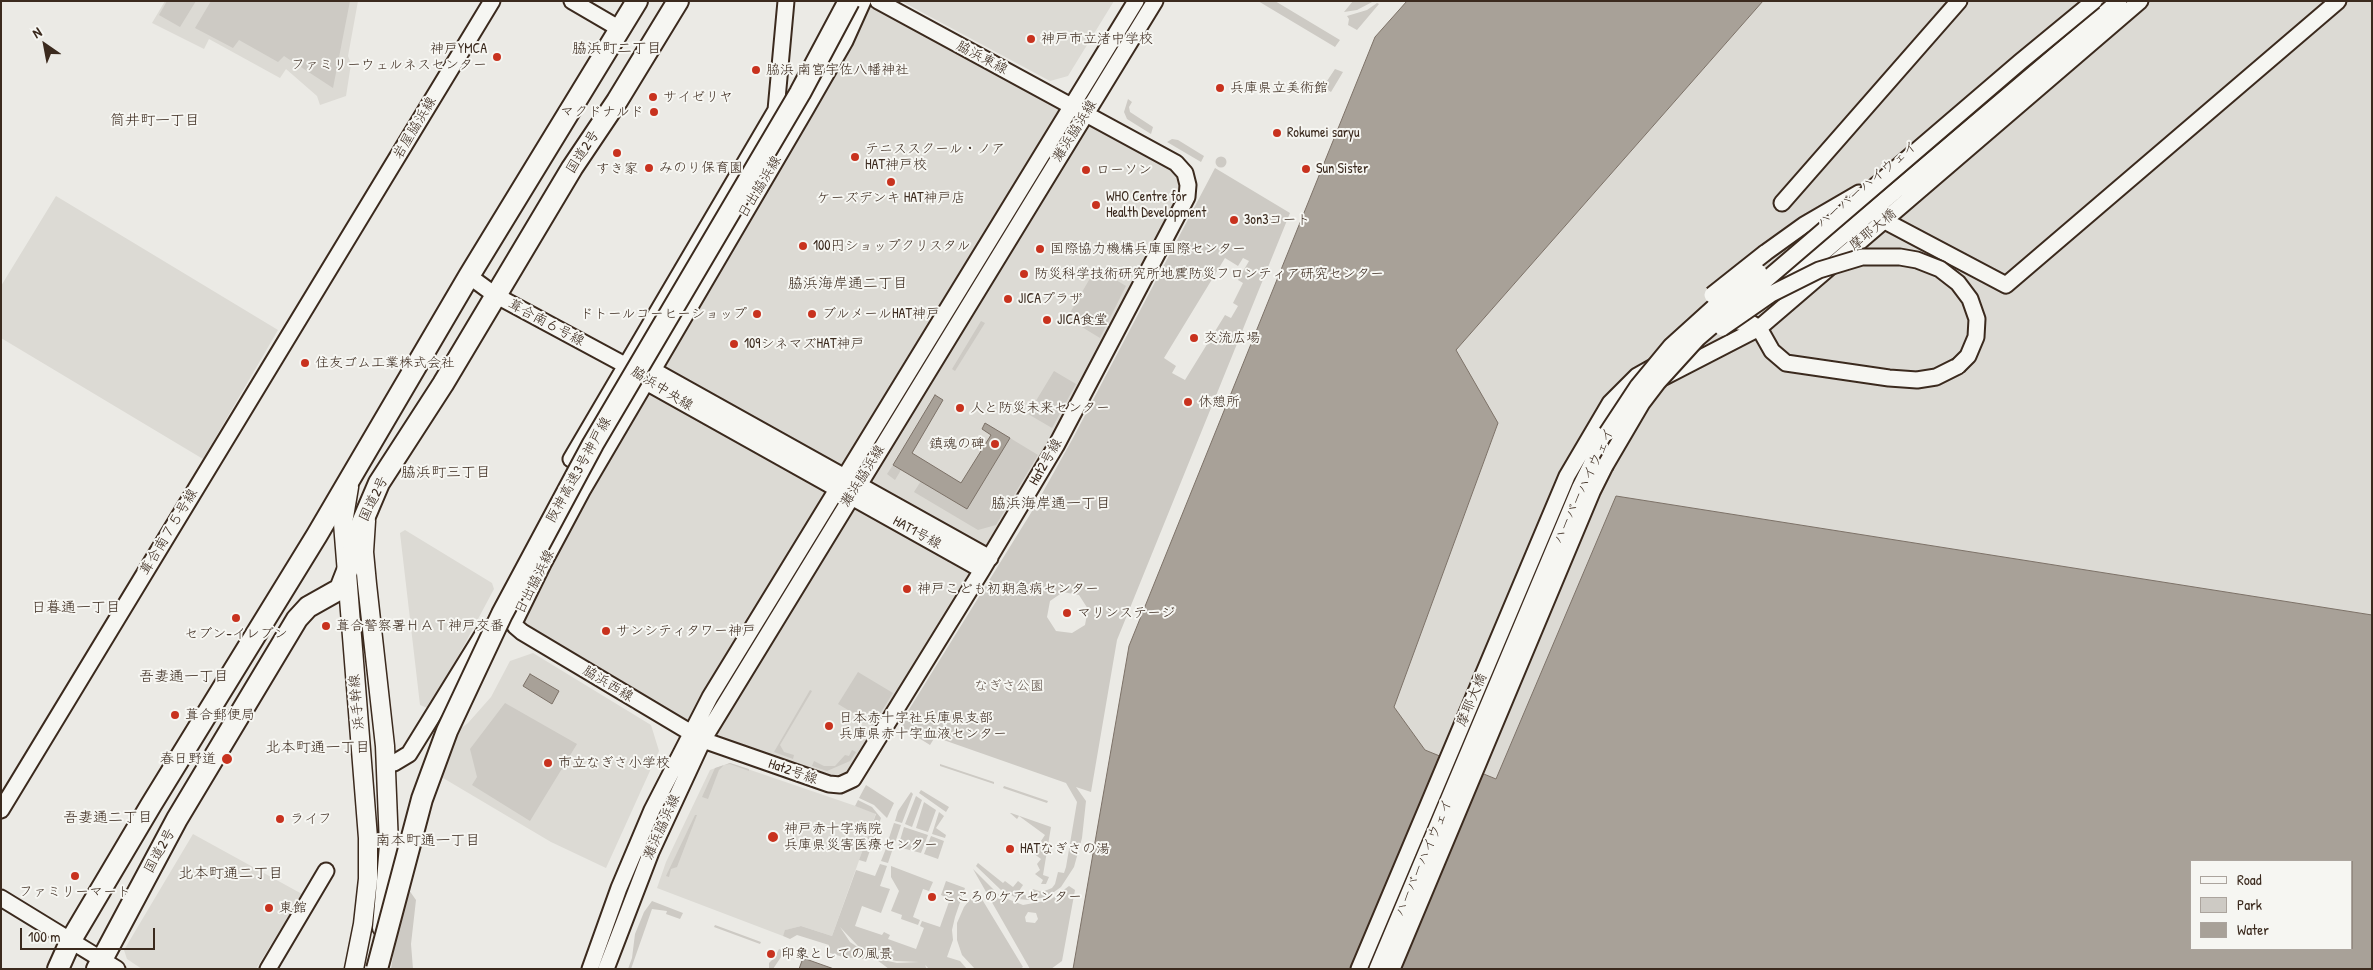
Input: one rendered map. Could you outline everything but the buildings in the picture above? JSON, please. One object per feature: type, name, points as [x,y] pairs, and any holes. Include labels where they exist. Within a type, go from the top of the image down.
[{"type":"highway","points":[[58,969],[71,940],[150,805],[317,535],[470,276],[637,1]]},
{"type":"highway","name":"国道2号","points":[[105,965],[177,819],[296,619],[308,607],[340,589],[346,576],[356,537],[379,483],[443,384],[495,295],[678,1]]},
{"type":"highway","name":"阪神高速3号神戸線","points":[[366,969],[401,830],[425,755],[476,640],[522,550],[597,416],[786,95],[836,1]]},
{"type":"highway","name":"阪神高速3号神戸線","points":[[378,969],[422,799],[447,731],[502,614],[593,444],[800,93],[849,1]]},
{"type":"main road","name":"浜手幹線","points":[[354,969],[363,924],[368,879],[368,838],[346,576],[344,514],[348,492],[357,466]]},
{"type":"main road","name":"浜手幹線","points":[[378,969],[388,845],[386,763],[364,552],[367,519],[379,483]]},
{"type":"street","name":"岩屋脇浜線","points":[[338,255],[492,1]]},
{"type":"street","points":[[572,1],[620,29]]},
{"type":"street","points":[[571,459],[776,110],[786,1]]},
{"type":"street","name":"日出脇浜線","points":[[515,626],[515,621],[543,564],[582,491],[821,84],[845,41],[863,1]]},
{"type":"street","name":"脇浜東線","points":[[878,1],[1085,114]]},
{"type":"street","name":"灘浜脇浜線","points":[[590,969],[622,879],[652,810],[696,737],[840,483],[1136,1]]},
{"type":"street","name":"灘浜脇浜線","points":[[606,969],[696,737],[855,490],[1155,1]]},
{"type":"street","points":[[1782,203],[1958,1]]},
{"type":"street","points":[[2080,1],[2095,20],[2107,21],[2131,1]]},
{"type":"street","name":"ハーバーハイウェイ","points":[[1377,969],[1580,487],[1607,433],[1638,386],[1671,346],[1720,302],[1820,224],[2086,1]]},
{"type":"street","name":"ハーバーハイウェイ","points":[[1392,969],[1592,492],[1642,403],[1658,382],[1698,338],[1974,100],[2094,1]]},
{"type":"street","name":"摩耶大橋","points":[[1359,969],[1567,476],[1610,402],[1637,376],[1750,314],[2119,1]]},
{"type":"street","name":"摩耶大橋","points":[[1590,434],[1613,412],[1646,387],[1714,349],[1758,328],[2140,1]]},
{"type":"street","points":[[1874,209],[1885,220],[2006,285],[2338,1]]},
{"type":"street","points":[[1519,632],[1571,484],[1595,435],[1621,393],[1652,353],[1682,320],[1765,253],[1804,225],[1853,197],[1954,120],[2011,92]]},
{"type":"street","name":"Hat2号線","points":[[696,737],[829,784],[840,785],[852,779],[986,564],[1070,421],[1187,198],[1188,185],[1185,173],[1176,163],[1085,114]]},
{"type":"street","name":"葺合南７５号線","points":[[1,810],[338,255]]},
{"type":"street","points":[[1605,466],[1662,385],[1708,340],[1736,317],[1771,294],[1819,270],[1862,257],[1900,257],[1928,264],[1940,269],[1954,279],[1970,299],[1975,309],[1978,328],[1973,347],[1958,366],[1936,378],[1917,380],[1814,369],[1786,364],[1772,351],[1758,328],[1751,323],[1738,322]]},
{"type":"street","name":"葺合南６号線","points":[[470,276],[495,295],[625,365]]},
{"type":"street","name":"脇浜中央線","points":[[625,365],[649,376],[855,490]]},
{"type":"street","name":"HAT1号線","points":[[855,490],[986,564]]},
{"type":"street","points":[[386,763],[402,760],[417,743],[509,589]]},
{"type":"street","name":"脇浜西線","points":[[515,626],[696,737]]},
{"type":"street","points":[[268,969],[326,871]]},
{"type":"street","points":[[1,898],[71,940],[105,965]]},
{"type":"shaded area","points":[[165,1],[358,1],[348,56],[351,64],[346,96],[320,105],[317,96],[286,69],[280,78],[209,39],[204,49],[152,23]]},
{"type":"shaded area","points":[[863,1],[878,1],[1176,163],[1188,185],[1093,378],[870,753],[840,785],[703,740],[515,626],[525,600]]},
{"type":"shaded area","name":"神戸市立渚中学校","points":[[901,1],[1114,1],[1068,76],[1050,81]]},
{"type":"shaded area","points":[[1763,1],[2372,1],[2372,615],[1616,496],[1496,779],[1425,750],[1394,707],[1498,424],[1456,350]]},
{"type":"shaded area","points":[[56,196],[278,330],[203,459],[1,338],[1,286]]},
{"type":"shaded area","points":[[405,530],[492,583],[494,589],[430,709],[420,705],[400,533]]},
{"type":"shaded area","name":"市立なぎさ小学校","points":[[533,653],[651,725],[659,751],[606,868],[551,842],[438,775],[456,732],[468,723],[491,697],[510,661]]},
{"type":"shaded area","name":"神戸赤十字病院 兵庫県災害医療センター","points":[[730,763],[876,813],[832,936],[801,926],[786,930],[783,936],[657,888],[666,862],[710,770]]},
{"type":"shaded area","points":[[193,834],[302,894],[256,969],[142,969],[127,959],[124,950]]},
{"type":"green space","points":[[167,1],[196,1],[180,27],[159,15]]},
{"type":"green space","points":[[211,1],[350,1],[333,88],[284,56],[278,62],[239,40],[233,48],[195,28]]},
{"type":"green space","points":[[1258,1],[1275,1],[1340,40],[1335,47]]},
{"type":"green space","points":[[1353,1],[1374,1],[1357,10],[1344,12]]},
{"type":"green space","points":[[1377,3],[1379,4],[1357,30],[1348,25],[1349,19],[1347,16],[1367,10]]},
{"type":"green space","points":[[1335,69],[1343,72],[1331,92],[1323,87]]},
{"type":"green space","points":[[1128,99],[1132,102],[1129,107],[1130,112],[1153,127],[1151,134],[1127,119],[1124,112]]},
{"type":"green space","points":[[1172,139],[1178,140],[1204,156],[1201,162],[1167,142]]},
{"type":"green space","points":[[1221,156],[1227,162],[1221,168],[1215,162]]},
{"type":"green space","name":"なぎさ公園","points":[[1215,168],[1290,213],[1117,640],[1091,792],[1076,787],[1086,801],[1082,838],[1074,867],[1061,887],[1047,897],[1028,900],[1019,899],[1002,891],[976,866],[978,863],[1003,883],[1005,881],[1013,887],[1018,881],[1023,885],[1019,891],[1028,897],[1033,889],[1042,892],[1052,888],[1058,872],[1064,873],[1066,867],[1077,802],[1066,783],[935,737],[930,745],[901,727],[902,725],[900,724],[1034,508],[1073,438]],"holes":[[[1225,258],[1238,266],[1243,258],[1249,261],[1238,280],[1243,283],[1233,303],[1238,306],[1231,318],[1225,315],[1185,380],[1172,373],[1176,366],[1164,358]],[[1063,592],[1079,595],[1088,609],[1085,625],[1072,633],[1056,631],[1047,617],[1050,601]]]},
{"type":"green space","points":[[1096,268],[1126,286],[1100,338],[1067,318]]},
{"type":"green space","points":[[981,321],[985,323],[955,371],[952,369]]},
{"type":"green space","points":[[1054,371],[1076,384],[1052,428],[1028,414]]},
{"type":"green space","points":[[1010,438],[1038,455],[996,525],[978,530],[914,492],[921,481],[967,509]]},
{"type":"green space","points":[[893,465],[901,470],[895,480],[887,474]]},
{"type":"green space","points":[[858,672],[893,693],[873,725],[838,704]]},
{"type":"green space","points":[[810,690],[812,691],[780,745],[784,752],[794,755],[793,759],[774,752]]},
{"type":"green space","points":[[505,703],[577,744],[530,821],[472,785],[477,777],[470,749]]},
{"type":"green space","points":[[852,750],[856,752],[850,761],[827,771],[812,766],[814,761],[824,766],[835,766],[845,755],[849,756]]},
{"type":"green space","points":[[730,763],[749,769],[749,771],[730,764],[724,765]]},
{"type":"green space","points":[[940,764],[994,782],[994,784],[940,766]]},
{"type":"green space","points":[[724,765],[719,770],[708,799],[702,797],[715,768]]},
{"type":"green space","points":[[866,785],[894,803],[887,818],[874,805],[859,798]]},
{"type":"green space","points":[[1004,786],[1048,801],[1047,803],[1003,788]]},
{"type":"green space","points":[[921,790],[949,807],[946,812],[919,793]]},
{"type":"green space","points":[[911,792],[913,794],[902,823],[895,821],[898,811]]},
{"type":"green space","points":[[916,796],[922,800],[912,827],[905,824]]},
{"type":"green space","points":[[858,800],[872,807],[881,818],[866,862],[859,860],[876,814],[855,806]]},
{"type":"green space","points":[[924,802],[936,810],[928,832],[916,828]]},
{"type":"green space","points":[[939,812],[944,816],[936,828],[946,835],[945,838],[932,834]]},
{"type":"green space","points":[[1011,813],[1051,827],[1043,875],[1049,877],[1046,884],[1041,884],[1043,880],[1035,874],[1040,870],[1037,864],[1041,859],[1033,853],[1045,835],[1019,816],[1017,819]]},
{"type":"green space","points":[[695,815],[697,815],[677,867],[671,869],[669,877],[666,876]]},
{"type":"green space","points":[[894,823],[901,825],[895,843],[888,841]]},
{"type":"green space","points":[[904,827],[928,835],[921,853],[898,847]]},
{"type":"green space","points":[[931,836],[944,841],[938,859],[924,854]]},
{"type":"green space","points":[[887,846],[893,848],[888,863],[881,861]]},
{"type":"green space","points":[[880,864],[887,866],[880,886],[890,889],[881,913],[862,906],[855,926],[882,935],[884,932],[890,935],[888,939],[916,949],[924,928],[920,926],[922,921],[940,927],[950,899],[941,895],[946,881],[965,888],[955,917],[952,930],[953,940],[947,957],[960,961],[967,969],[929,969],[925,965],[927,969],[889,969],[877,960],[843,957],[827,952],[829,945],[797,935],[790,939],[783,936],[785,930],[801,926],[832,936],[856,870],[875,876]],"holes":[[[840,927],[858,946],[876,956],[896,961],[919,962],[897,963],[874,958],[850,942]]]},
{"type":"green space","points":[[891,866],[933,882],[929,891],[923,889],[913,917],[920,920],[918,925],[901,919],[902,915],[891,911],[899,891],[891,877]]},
{"type":"green space","points":[[973,869],[1000,896],[1023,905],[1050,900],[1069,886],[1075,890],[1062,961],[1051,969],[1030,969]],"holes":[[[1028,912],[1036,913],[1038,919],[1035,923],[1026,922],[1025,917]]]},
{"type":"green space","points":[[404,883],[416,900],[411,944],[413,969],[391,969]]},
{"type":"green space","points":[[977,891],[1023,967],[1020,969],[975,969],[962,955],[957,940],[957,923],[964,907]]},
{"type":"green space","points":[[652,901],[683,913],[680,919],[666,914],[667,911],[652,909],[631,969],[628,969],[632,958],[635,934],[644,912]]},
{"type":"green space","points":[[715,925],[761,942],[760,944],[714,927]]},
{"type":"green space","points":[[779,949],[785,951],[773,969],[769,969],[769,963]]},
{"type":"water","points":[[1407,1],[1763,1],[1456,350],[1498,423],[1394,707],[1425,750],[1496,779],[1616,496],[2372,615],[2372,969],[1073,969],[1129,646],[1375,37]]},
{"type":"water","points":[[935,395],[943,400],[912,453],[961,483],[991,435],[982,429],[985,423],[1010,438],[967,509],[893,465]]},
{"type":"water","points":[[530,674],[559,691],[552,704],[523,686]]},
{"type":"water","points":[[803,958],[834,969],[799,969]]},
{"type":"place","name":"神戸市立渚中学校","points":[[1031,39]]},
{"type":"place","name":"神戸YMCA ファミリーウェルネスセンター","points":[[497,57]]},
{"type":"place","name":"脇浜 南宮宇佐八幡神社","points":[[756,70]]},
{"type":"place","name":"兵庫県立美術館","points":[[1220,88]]},
{"type":"place","name":"サイゼリヤ","points":[[653,97]]},
{"type":"place","name":"マクドナルド","points":[[654,112]]},
{"type":"place","name":"Rokumei saryu","points":[[1277,133]]},
{"type":"place","name":"すき家","points":[[617,153]]},
{"type":"place","name":"テニススクール・ノア HAT神戸校","points":[[855,157]]},
{"type":"place","name":"みのり保育園","points":[[649,168]]},
{"type":"place","name":"Sun Sister","points":[[1306,169]]},
{"type":"place","name":"ローソン","points":[[1086,170]]},
{"type":"place","name":"ケーズデンキ HAT神戸店","points":[[891,182]]},
{"type":"place","name":"WHO Centre for Health Development","points":[[1096,205]]},
{"type":"place","name":"3on3コート","points":[[1234,220]]},
{"type":"place","name":"100円ショップクリスタル","points":[[803,246]]},
{"type":"place","name":"国際協力機構兵庫国際センター","points":[[1040,249]]},
{"type":"place","name":"防災科学技術研究所地震防災フロンティア研究センター","points":[[1024,274]]},
{"type":"place","name":"JICAプラザ","points":[[1008,299]]},
{"type":"place","name":"ドトールコーヒーショップ","points":[[757,314]]},
{"type":"place","name":"ブルメールHAT神戸","points":[[812,314]]},
{"type":"place","name":"JICA食堂","points":[[1047,320]]},
{"type":"place","name":"交流広場","points":[[1194,338]]},
{"type":"place","name":"109シネマズHAT神戸","points":[[734,344]]},
{"type":"place","name":"住友ゴム工業株式会社","points":[[305,363]]},
{"type":"place","name":"休憩所","points":[[1188,402]]},
{"type":"place","name":"人と防災未来センター","points":[[960,408]]},
{"type":"place","name":"鎮魂の碑","points":[[995,444]]},
{"type":"place","name":"神戸こども初期急病センター","points":[[907,589]]},
{"type":"place","name":"マリンステージ","points":[[1067,613]]},
{"type":"place","name":"セブン-イレブン","points":[[236,618]]},
{"type":"place","name":"葺合警察署ＨＡＴ神戸交番","points":[[326,626]]},
{"type":"place","name":"サンシティタワー神戸","points":[[606,631]]},
{"type":"place","name":"葺合郵便局","points":[[175,715]]},
{"type":"place","name":"日本赤十字社兵庫県支部 兵庫県赤十字血液センター","points":[[829,726]]},
{"type":"place","name":"春日野道","points":[[227,759]]},
{"type":"place","name":"市立なぎさ小学校","points":[[548,763]]},
{"type":"place","name":"ライフ","points":[[280,819]]},
{"type":"place","name":"神戸赤十字病院 兵庫県災害医療センター","points":[[773,837]]},
{"type":"place","name":"HATなぎさの湯","points":[[1010,849]]},
{"type":"place","name":"ファミリーマート","points":[[75,876]]},
{"type":"place","name":"こころのケアセンター","points":[[932,897]]},
{"type":"place","name":"東館","points":[[269,908]]},
{"type":"place","name":"印象としての風景","points":[[771,954]]},
{"type":"district","name":"脇浜町二丁目","points":[[617,49]]},
{"type":"district","name":"筒井町一丁目","points":[[155,121]]},
{"type":"district","name":"脇浜海岸通二丁目","points":[[848,284]]},
{"type":"district","name":"脇浜町三丁目","points":[[446,473]]},
{"type":"district","name":"脇浜海岸通一丁目","points":[[1051,504]]},
{"type":"district","name":"日暮通一丁目","points":[[76,608]]},
{"type":"district","name":"吾妻通一丁目","points":[[184,677]]},
{"type":"district","name":"北本町通一丁目","points":[[318,748]]},
{"type":"district","name":"吾妻通二丁目","points":[[108,818]]},
{"type":"district","name":"南本町通一丁目","points":[[428,841]]},
{"type":"district","name":"北本町通二丁目","points":[[231,874]]}]
